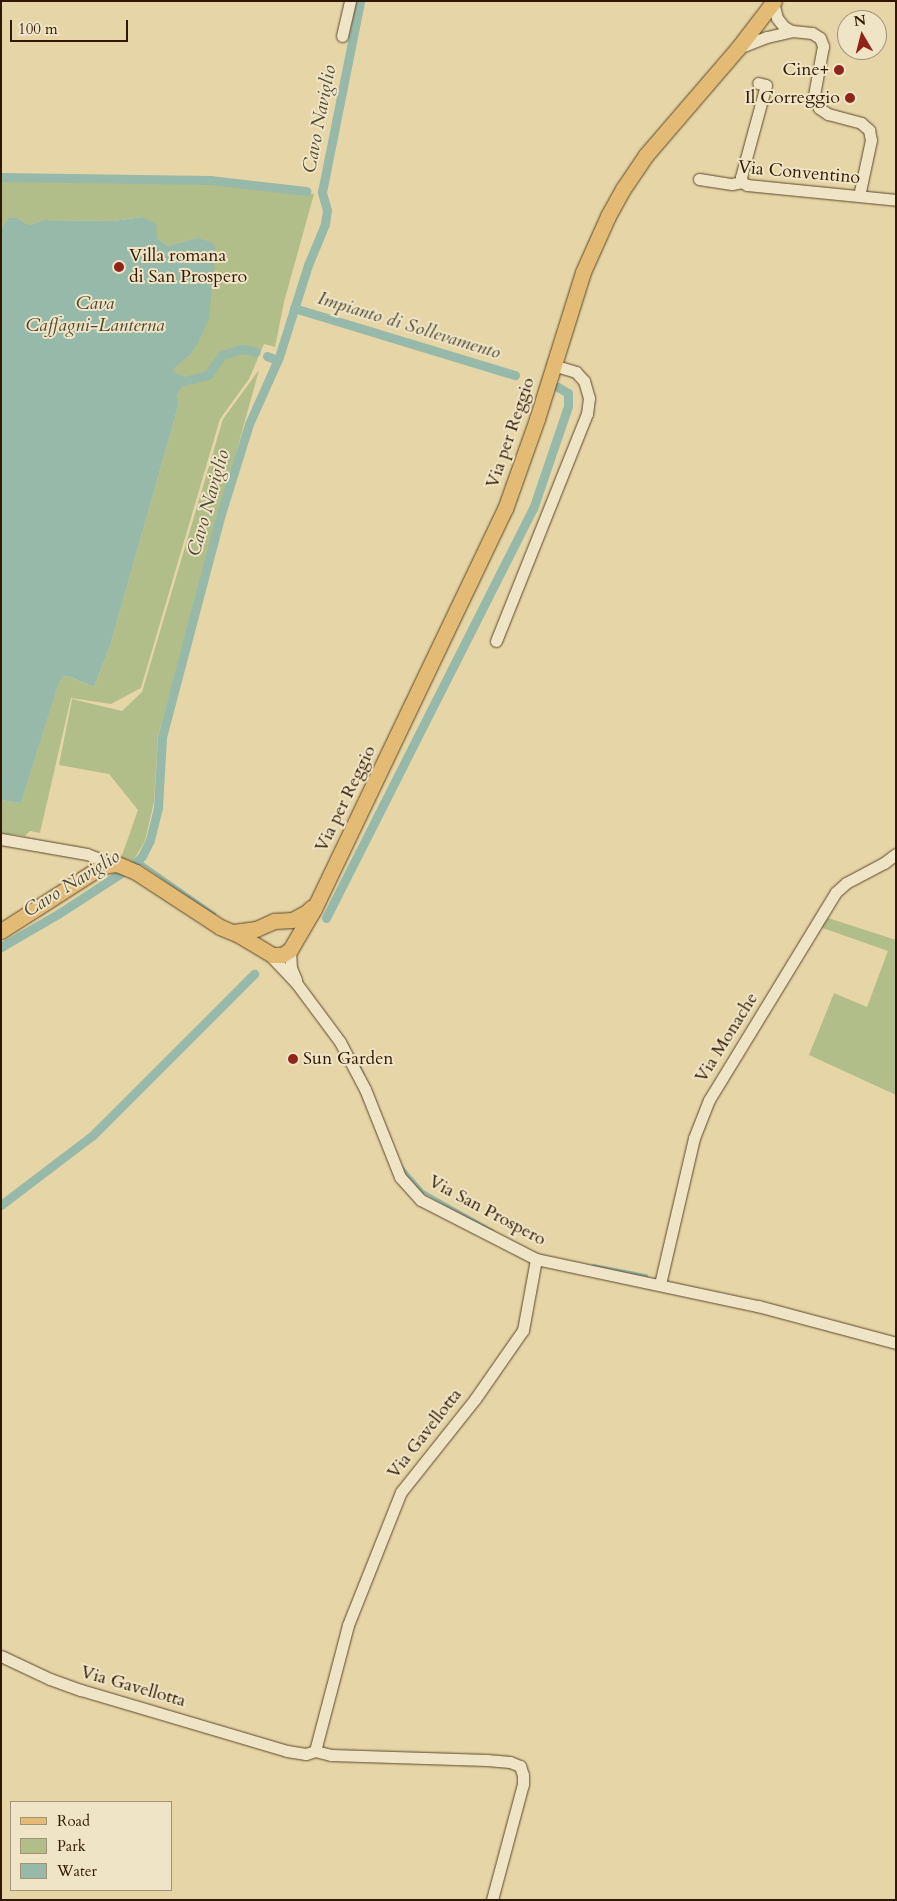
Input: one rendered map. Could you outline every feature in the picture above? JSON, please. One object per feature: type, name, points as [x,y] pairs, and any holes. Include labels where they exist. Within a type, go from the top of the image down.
[{"type":"main road","name":"Via per Reggio","points":[[292,946],[317,901],[505,509],[527,449],[587,260],[623,189],[650,151],[738,48],[773,2]]},
{"type":"main road","points":[[1,931],[110,865],[136,872],[220,927],[265,950],[282,955],[292,946],[294,933],[284,922]]},
{"type":"main road","name":"Via per Reggio","points":[[232,932],[250,931],[274,921],[284,922],[307,912],[317,901]]},
{"type":"main road","points":[[265,926],[260,934],[265,950]]},
{"type":"street","points":[[342,36],[350,1]]},
{"type":"street","points":[[773,2],[777,18],[785,30]]},
{"type":"street","points":[[759,21],[785,30],[812,33],[820,38],[823,46],[814,95],[819,108],[828,114],[861,123],[869,130],[871,140],[859,196]]},
{"type":"street","points":[[738,48],[785,30]]},
{"type":"street","points":[[742,182],[741,176],[766,85],[758,83]]},
{"type":"street","name":"Via Conventino","points":[[699,179],[732,184],[742,182],[747,185],[896,200]]},
{"type":"street","points":[[496,641],[587,414],[589,398],[584,381],[576,372],[554,365]]},
{"type":"street","points":[[1,839],[87,854],[110,865]]},
{"type":"street","name":"Via Monache","points":[[660,1284],[694,1138],[709,1100],[836,892],[846,883],[884,863],[896,854]]},
{"type":"street","name":"Via San Prospero","points":[[292,946],[291,968],[297,984]]},
{"type":"street","name":"Via San Prospero","points":[[265,950],[297,984],[340,1042],[365,1089],[400,1177],[421,1200],[536,1259],[660,1284],[791,1314],[896,1343]]},
{"type":"street","name":"Via Gavellotta","points":[[315,1752],[348,1625],[402,1492],[475,1399],[523,1330],[536,1259]]},
{"type":"street","name":"Via Gavellotta","points":[[1,1656],[50,1679],[81,1690],[287,1751],[306,1754],[315,1752],[331,1755],[502,1761],[520,1766],[523,1774],[523,1784],[492,1900]]},
{"type":"green space","points":[[1,180],[199,182],[314,194],[284,302],[275,347],[264,344],[249,379],[220,419],[141,688],[111,704],[71,698],[40,833],[30,831],[25,836],[1,833],[1,800],[21,803],[59,681],[64,676],[71,677],[94,687],[110,646],[179,403],[177,396],[184,384],[172,369],[189,356],[197,238],[168,246],[157,238],[143,217],[113,221],[43,220],[29,225],[17,218],[9,217],[1,229]]},
{"type":"green space","points":[[259,370],[158,736],[154,802],[145,841],[133,861],[121,858],[138,810],[109,774],[59,765],[72,699],[122,711],[142,692],[223,419]]},
{"type":"green space","points":[[822,916],[896,940],[896,1095],[809,1055],[834,993],[867,1007],[888,951],[817,926]]},
{"type":"water","name":"Cava Caffagni-Lanterna","points":[[9,217],[17,218],[29,225],[43,220],[113,221],[143,217],[156,224],[157,238],[168,246],[197,238],[211,242],[216,247],[209,319],[197,345],[189,356],[173,369],[177,374],[184,376],[184,384],[177,396],[179,403],[110,646],[94,687],[64,676],[59,682],[21,803],[1,800],[1,229]]},
{"type":"waterway","name":"Cavo Naviglio","points":[[1,947],[58,914],[135,864],[142,856],[150,840],[158,807],[162,737],[221,514],[249,424],[279,357],[308,265],[325,224],[327,210],[322,192],[360,1]]},
{"type":"waterway","points":[[1,177],[210,180],[306,191]]},
{"type":"waterway","name":"Impianto di Sollevamento","points":[[294,308],[515,375]]},
{"type":"waterway","points":[[184,381],[208,375],[222,355],[242,349],[256,352]]},
{"type":"waterway","points":[[267,356],[277,360]]},
{"type":"waterway","points":[[326,918],[533,509],[568,406],[568,393],[558,387]]},
{"type":"waterway","points":[[138,860],[214,913]]},
{"type":"waterway","points":[[1,1205],[93,1135],[254,974]]},
{"type":"waterway","points":[[357,1061],[363,1074]]},
{"type":"waterway","points":[[402,1167],[423,1191],[492,1230]]},
{"type":"waterway","points":[[593,1265],[646,1275]]},
{"type":"place","name":"Cine+","points":[[839,70]]},
{"type":"place","name":"Il Correggio","points":[[850,98]]},
{"type":"place","name":"Villa romana di San Prospero","points":[[119,267]]},
{"type":"place","name":"Sun Garden","points":[[293,1059]]}]
